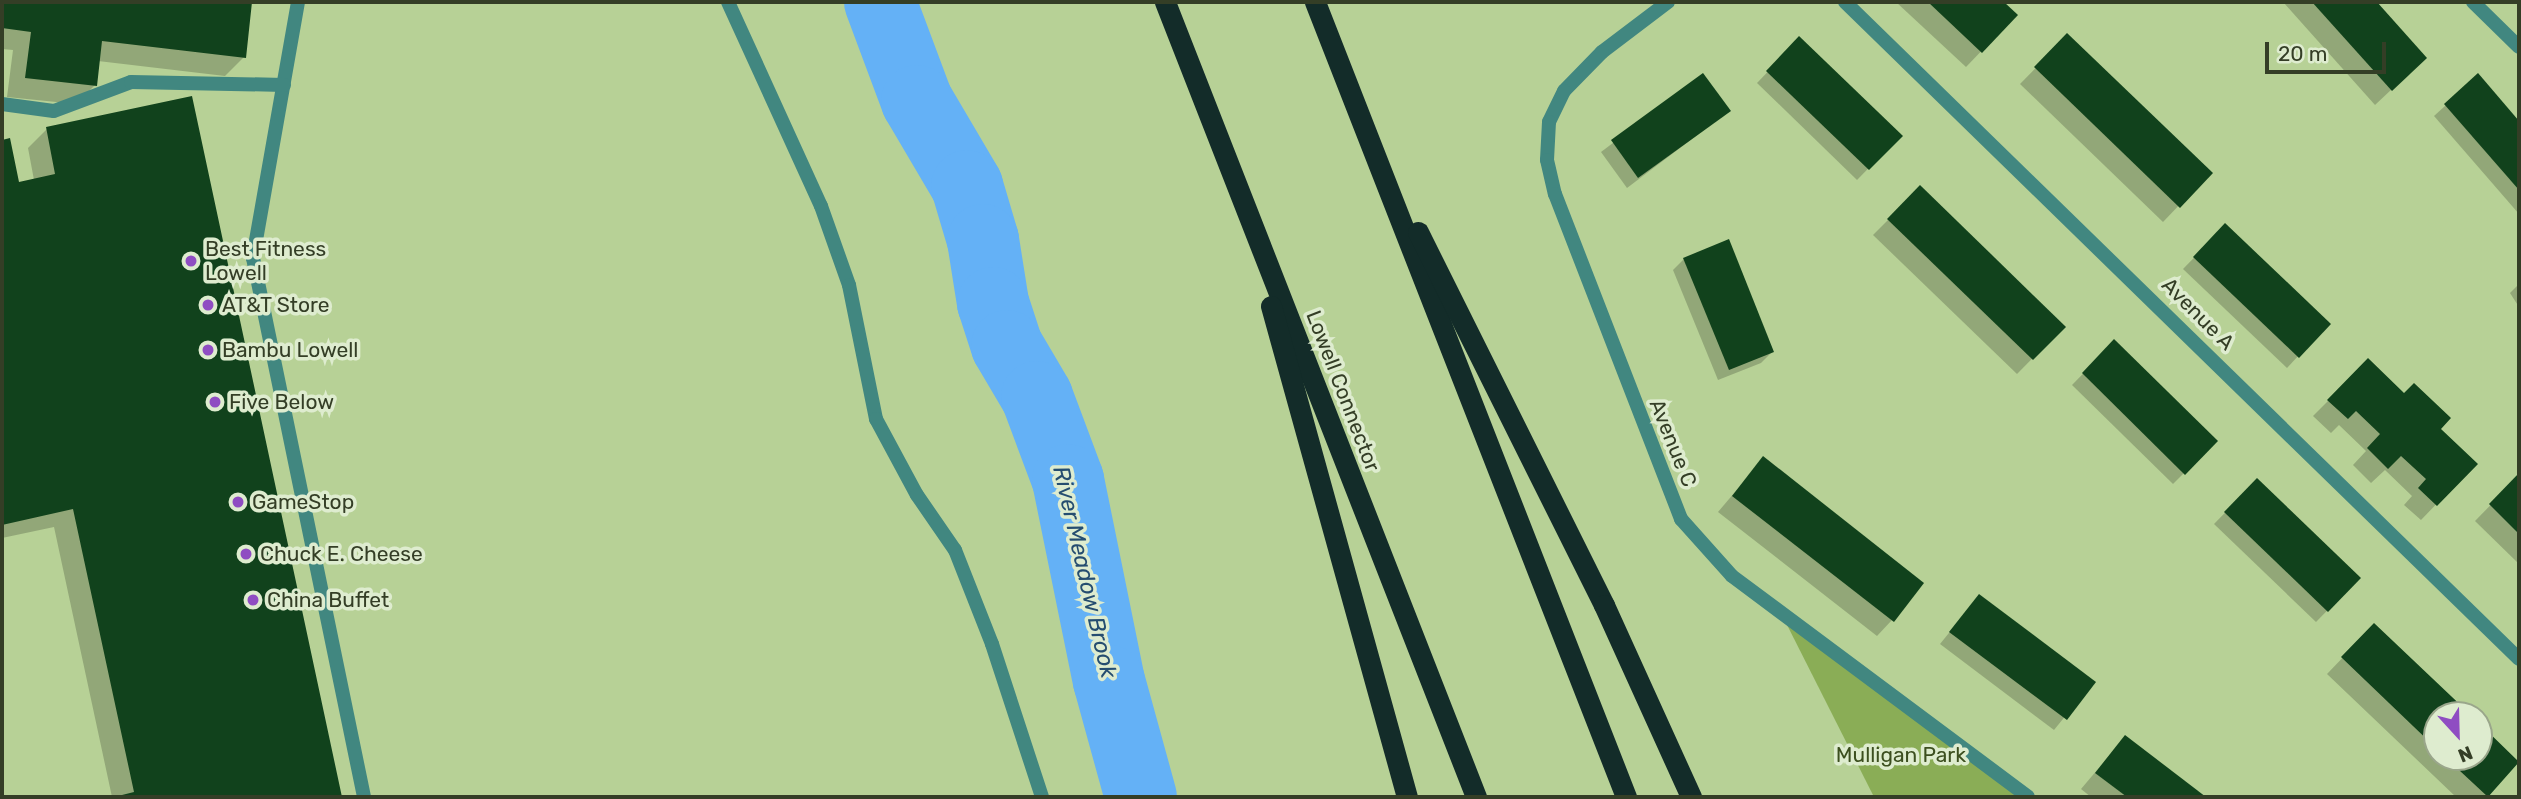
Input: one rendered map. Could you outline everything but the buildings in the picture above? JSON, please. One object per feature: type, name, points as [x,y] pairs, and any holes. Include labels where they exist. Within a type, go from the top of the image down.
[{"type":"highway","name":"Lowell Connector","points":[[1165,2],[1476,797]]},
{"type":"highway","points":[[1315,2],[1626,797]]},
{"type":"highway","points":[[1374,153],[1457,304],[1604,605],[1691,797]]},
{"type":"highway","points":[[1244,205],[1407,797]]},
{"type":"street","points":[[298,2],[253,258],[364,797]]},
{"type":"street","points":[[728,2],[821,206],[849,285],[876,419],[917,495],[955,550],[992,644],[1042,797]]},
{"type":"street","name":"Avenue C","points":[[1668,2],[1602,52],[1564,91],[1549,121],[1547,160],[1559,207],[1681,519],[1732,576],[2028,797]]},
{"type":"street","name":"Avenue A","points":[[1845,2],[2519,659]]},
{"type":"street","points":[[2473,2],[2519,47]]},
{"type":"street","points":[[2,104],[54,111],[131,82],[284,85]]},
{"type":"green space","name":"Mulligan Park","points":[[1779,609],[2028,797],[1874,797]]},
{"type":"waterway","name":"River Meadow Brook","points":[[880,2],[917,101],[967,186],[983,240],[993,303],[1007,346],[1037,397],[1068,480],[1109,681],[1141,797]]},
{"type":"place","name":"Best Fitness Lowell","points":[[191,261]]},
{"type":"place","name":"AT&T Store","points":[[208,305]]},
{"type":"place","name":"Bambu Lowell","points":[[208,350]]},
{"type":"place","name":"Five Below","points":[[215,402]]},
{"type":"place","name":"GameStop","points":[[238,502]]},
{"type":"place","name":"Chuck E. Cheese","points":[[246,554]]},
{"type":"place","name":"China Buffet","points":[[253,600]]}]
